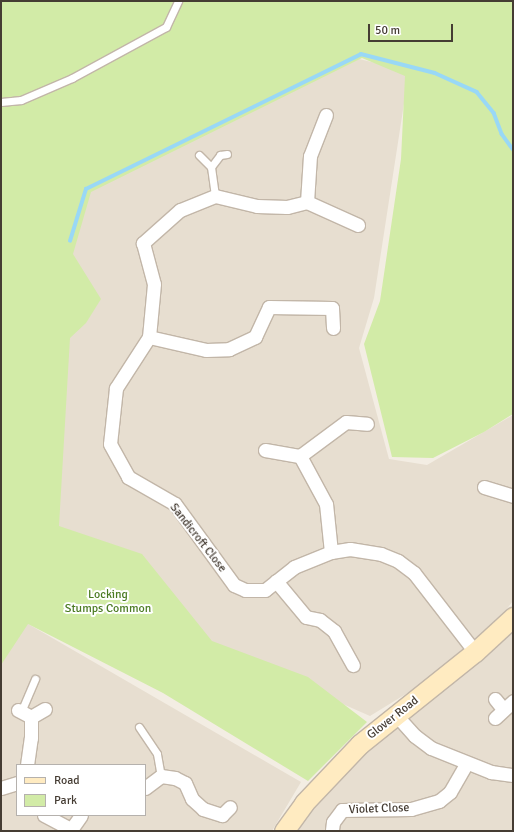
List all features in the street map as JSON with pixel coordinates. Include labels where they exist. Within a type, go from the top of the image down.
[{"type":"street","points":[[307,202],[310,156],[326,114]]},
{"type":"street","points":[[215,196],[257,206],[287,207],[307,202],[358,224]]},
{"type":"street","name":"Sandicroft Close","points":[[215,196],[180,210],[143,243],[154,284],[149,337],[116,388],[110,444],[128,477],[175,504],[234,585],[245,590],[255,592],[265,590],[294,567],[331,552],[350,549],[366,550],[398,561],[427,587],[475,652]]},
{"type":"street","points":[[149,337],[206,350],[229,349],[255,337],[269,307],[332,308],[333,328]]},
{"type":"street","points":[[265,450],[300,456],[346,422],[367,424]]},
{"type":"street","points":[[300,456],[326,504],[331,552]]},
{"type":"street","points":[[484,487],[513,496]]},
{"type":"street","points":[[276,581],[306,617],[320,620],[334,631],[353,665]]},
{"type":"street","name":"Glover Road","points":[[284,831],[331,774],[360,744],[475,652],[513,617]]},
{"type":"street","points":[[27,764],[31,738],[23,713],[46,709]]},
{"type":"street","points":[[396,715],[415,736],[431,748],[466,764],[491,772],[513,775]]},
{"type":"street","name":"Violet Close","points":[[332,830],[333,822],[341,805],[411,809],[439,801],[450,792],[466,764]]},
{"type":"street","points":[[146,787],[161,776],[175,778],[185,783],[192,799],[203,809],[222,815],[230,807]]},
{"type":"street","points":[[1,788],[16,783]]},
{"type":"street","points":[[46,816],[70,830],[80,816]]},
{"type":"lane","points":[[1,102],[21,100],[72,78],[166,27],[178,1]]},
{"type":"lane","points":[[211,167],[220,155],[227,154]]},
{"type":"lane","points":[[199,155],[211,167],[215,196]]},
{"type":"lane","points":[[23,713],[36,679]]},
{"type":"lane","points":[[139,727],[157,754],[161,776]]},
{"type":"shaded area","points":[[359,59],[409,71],[374,298],[359,348],[389,459],[427,465],[513,415],[513,601],[497,621],[414,689],[370,716],[206,644],[51,529],[65,337],[98,299],[71,252],[89,189]]},
{"type":"shaded area","points":[[23,621],[301,782],[272,831],[1,831],[1,658]]},
{"type":"shaded area","points":[[513,625],[513,831],[298,831],[328,783]]},
{"type":"green space","name":"Locking Stumps Common","points":[[1,1],[513,1],[513,414],[484,432],[433,458],[392,457],[364,344],[380,301],[401,159],[405,76],[362,58],[91,192],[73,254],[101,299],[86,323],[70,338],[59,526],[142,554],[212,641],[308,677],[367,722],[308,781],[163,693],[28,624],[1,665]]},
{"type":"waterway","points":[[70,241],[86,189],[361,54],[435,73],[477,92],[494,113],[502,134],[513,149]]}]
